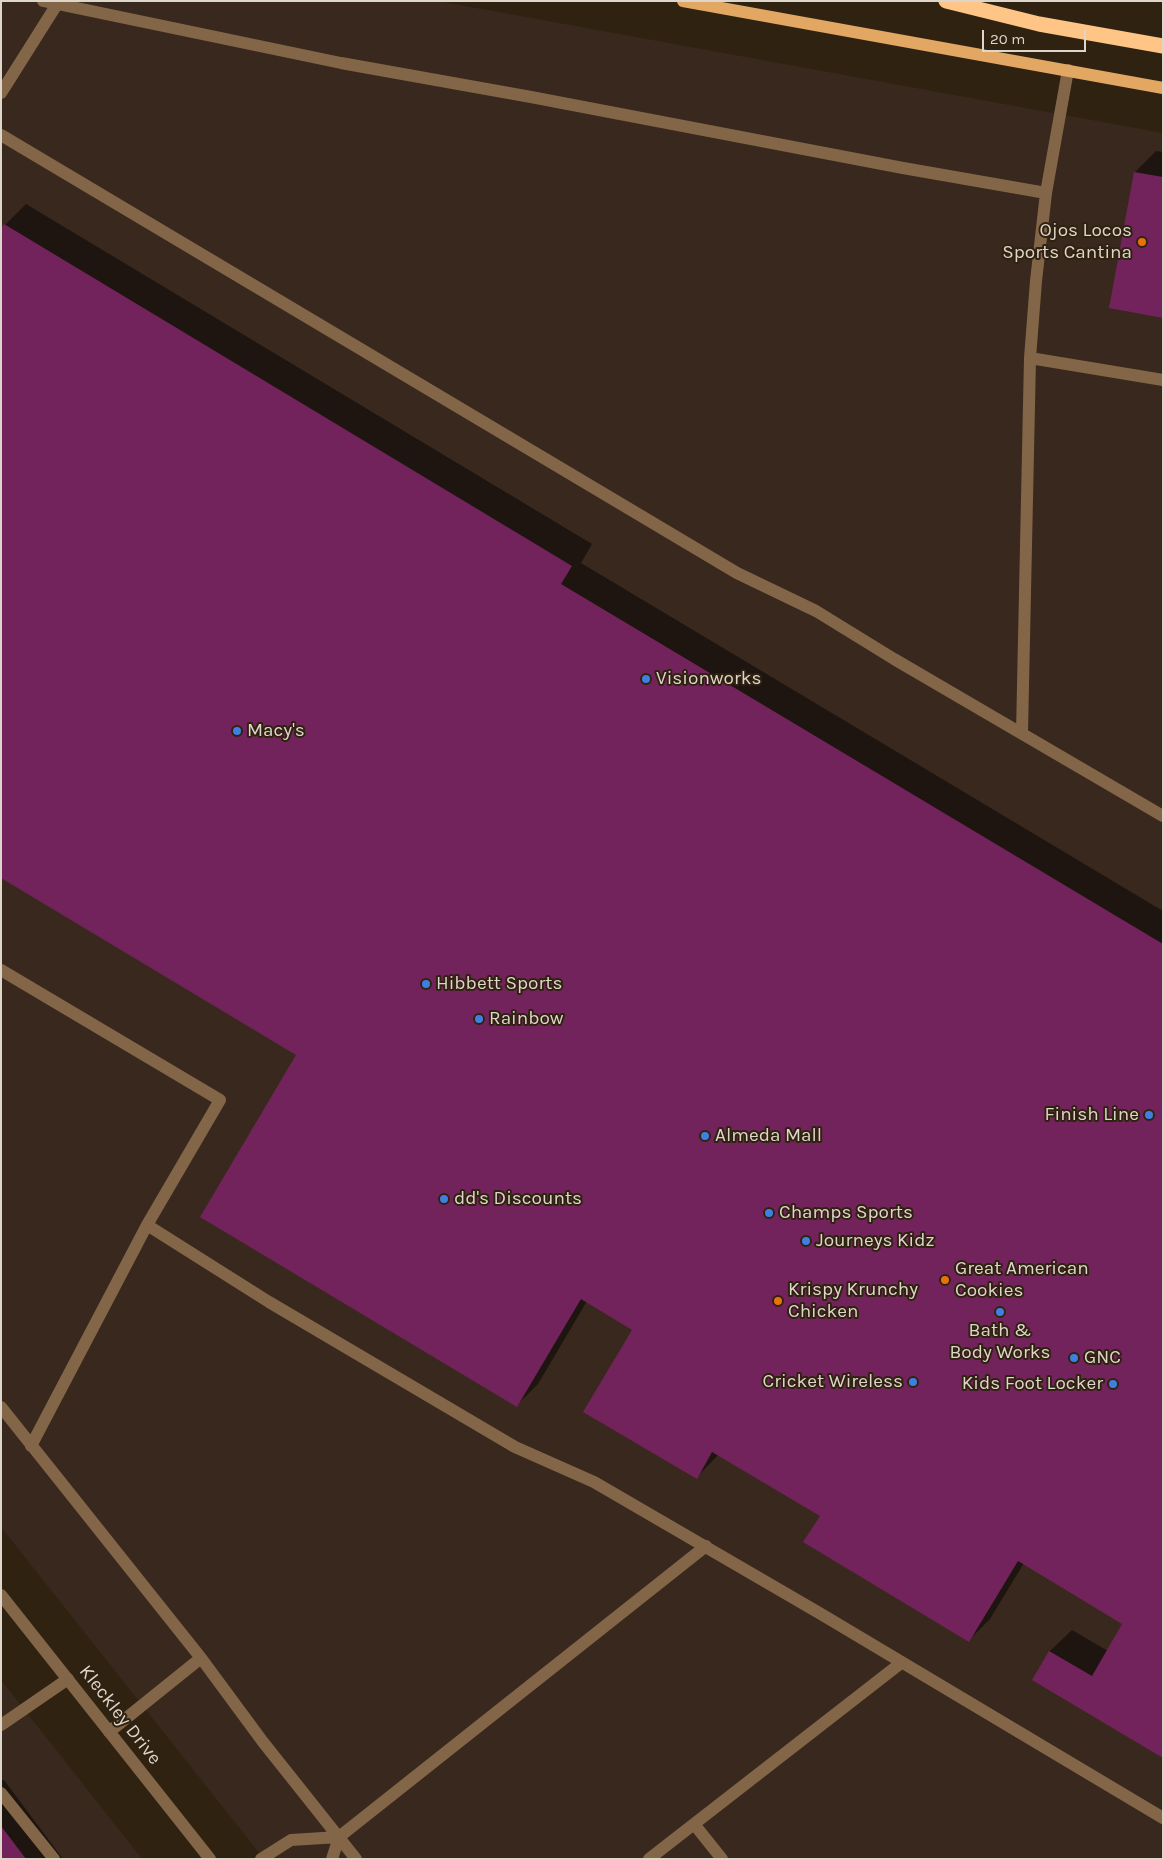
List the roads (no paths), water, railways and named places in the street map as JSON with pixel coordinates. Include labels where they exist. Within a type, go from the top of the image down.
[{"type":"highway","points":[[946,1],[1039,24],[1163,46]]},
{"type":"main road","points":[[684,1],[1163,88]]},
{"type":"street","points":[[43,1],[58,2],[340,63],[559,102],[903,168],[1046,192]]},
{"type":"street","points":[[1,93],[58,2]]},
{"type":"street","points":[[1022,733],[1030,358],[1046,192],[1068,70]]},
{"type":"street","points":[[1,135],[737,573],[816,611],[894,659],[1163,816]]},
{"type":"street","points":[[1030,358],[1163,380]]},
{"type":"street","points":[[1,970],[220,1100],[147,1225],[31,1446]]},
{"type":"street","points":[[147,1225],[269,1302],[515,1447],[594,1482],[706,1546],[1163,1818]]},
{"type":"street","points":[[1,1408],[201,1658],[263,1742],[356,1859]]},
{"type":"street","points":[[332,1859],[339,1837],[706,1546]]},
{"type":"street","name":"Kleckley Drive","points":[[4,1603],[68,1679],[210,1859]]},
{"type":"street","points":[[109,1732],[201,1658]]},
{"type":"street","points":[[649,1859],[901,1663]]},
{"type":"street","points":[[1,1725],[68,1679]]},
{"type":"street","points":[[1,1793],[54,1859]]},
{"type":"street","points":[[694,1824],[722,1859]]},
{"type":"street","points":[[261,1859],[291,1840],[339,1837]]},
{"type":"place","name":"Ojos Locos Sports Cantina","points":[[1142,242]]},
{"type":"place","name":"Visionworks","points":[[646,679]]},
{"type":"place","name":"Macy's","points":[[237,731]]},
{"type":"place","name":"Hibbett Sports","points":[[426,984]]},
{"type":"place","name":"Rainbow","points":[[479,1019]]},
{"type":"place","name":"Finish Line","points":[[1149,1115]]},
{"type":"place","name":"Almeda Mall","points":[[705,1136]]},
{"type":"place","name":"dd's Discounts","points":[[444,1199]]},
{"type":"place","name":"Champs Sports","points":[[769,1213]]},
{"type":"place","name":"Journeys Kidz","points":[[806,1241]]},
{"type":"place","name":"Great American Cookies","points":[[945,1280]]},
{"type":"place","name":"Krispy Krunchy Chicken","points":[[778,1301]]},
{"type":"place","name":"Bath & Body Works","points":[[1000,1312]]},
{"type":"place","name":"GNC","points":[[1074,1358]]},
{"type":"place","name":"Cricket Wireless","points":[[913,1382]]},
{"type":"place","name":"Kids Foot Locker","points":[[1113,1384]]}]
